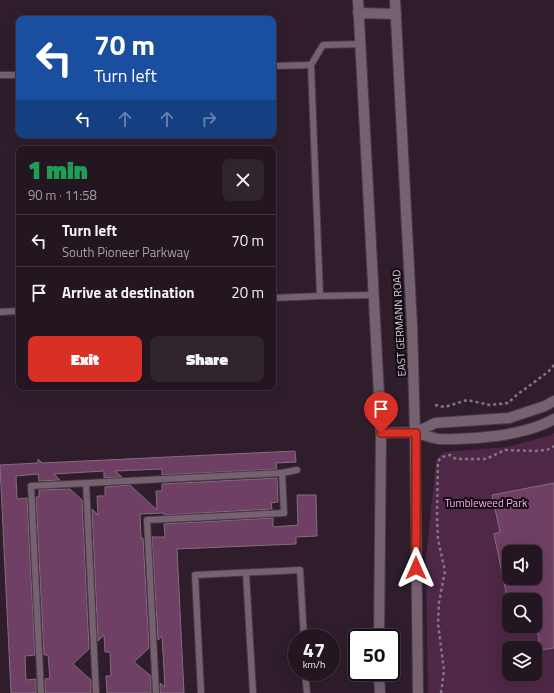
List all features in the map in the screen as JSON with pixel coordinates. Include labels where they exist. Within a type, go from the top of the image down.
[{"type":"main road","points":[[358,0],[381,433],[379,629]]},
{"type":"main road","name":"EAST GERMANN ROAD","points":[[395,0],[412,325],[416,433],[418,693]]},
{"type":"main road","points":[[358,13],[396,14]]},
{"type":"main road","points":[[416,433],[435,424],[510,418],[545,406],[554,401]]},
{"type":"main road","points":[[381,433],[416,433],[437,439],[500,435],[532,428],[554,419]]},
{"type":"main road","points":[[379,681],[380,693]]},
{"type":"lane","points":[[320,296],[311,65],[323,45],[360,44]]},
{"type":"lane","points":[[276,66],[311,65]]},
{"type":"lane","points":[[0,75],[16,75]]},
{"type":"lane","points":[[276,298],[374,295]]},
{"type":"lane","points":[[0,312],[16,311]]},
{"type":"lane","points":[[41,693],[31,486],[282,473],[297,470]]},
{"type":"lane","points":[[156,693],[147,520],[284,513],[282,473]]},
{"type":"lane","points":[[86,483],[96,693]]},
{"type":"lane","points":[[202,693],[195,575],[300,570],[303,629]]},
{"type":"lane","points":[[246,573],[253,693]]},
{"type":"lane","points":[[305,681],[306,693]]},
{"type":"path","points":[[435,405],[445,406],[467,400],[490,405],[508,403],[548,372],[554,365]]},
{"type":"path","points":[[441,693],[444,671],[438,623],[439,602],[445,571],[438,539],[438,462],[442,457],[450,455],[456,459],[486,459],[505,450],[548,450],[554,446]]},
{"type":"green space","name":"Tumbleweed Park","points":[[554,433],[554,693],[428,693],[426,558],[436,462],[441,454],[445,452],[507,447]]},
{"type":"building","points":[[295,451],[296,462],[276,463],[277,469],[162,475],[162,469],[115,471],[122,477],[104,478],[104,471],[54,474],[60,480],[39,481],[38,474],[16,476],[17,499],[27,498],[35,655],[25,656],[26,680],[36,679],[36,693],[11,693],[0,465],[38,463],[38,459],[42,463]]},
{"type":"building","points":[[277,478],[278,502],[271,503],[272,509],[164,515],[164,513],[140,514],[141,538],[143,538],[149,648],[134,662],[151,676],[151,693],[107,693],[106,676],[111,676],[110,652],[105,652],[104,635],[98,641],[92,509],[98,515],[97,496],[105,496],[105,487],[130,485],[157,510],[156,491],[162,491],[162,484]]},
{"type":"building","points":[[554,483],[554,648],[542,650],[542,641],[539,641],[538,633],[542,633],[542,593],[506,593],[504,585],[542,585],[542,545],[502,545],[502,573],[494,534],[500,532],[492,495]]},
{"type":"building","points":[[70,489],[82,500],[89,649],[73,664],[91,680],[91,693],[45,693],[45,679],[50,678],[48,655],[44,655],[36,497],[39,497],[39,490]]},
{"type":"building","points":[[297,495],[316,495],[317,536],[296,537],[296,544],[177,549],[184,693],[160,693],[160,683],[165,687],[162,636],[158,640],[152,537],[165,537],[164,524],[273,518],[273,527],[298,525]]},
{"type":"route","points":[[381,433],[416,433],[416,568]]}]
